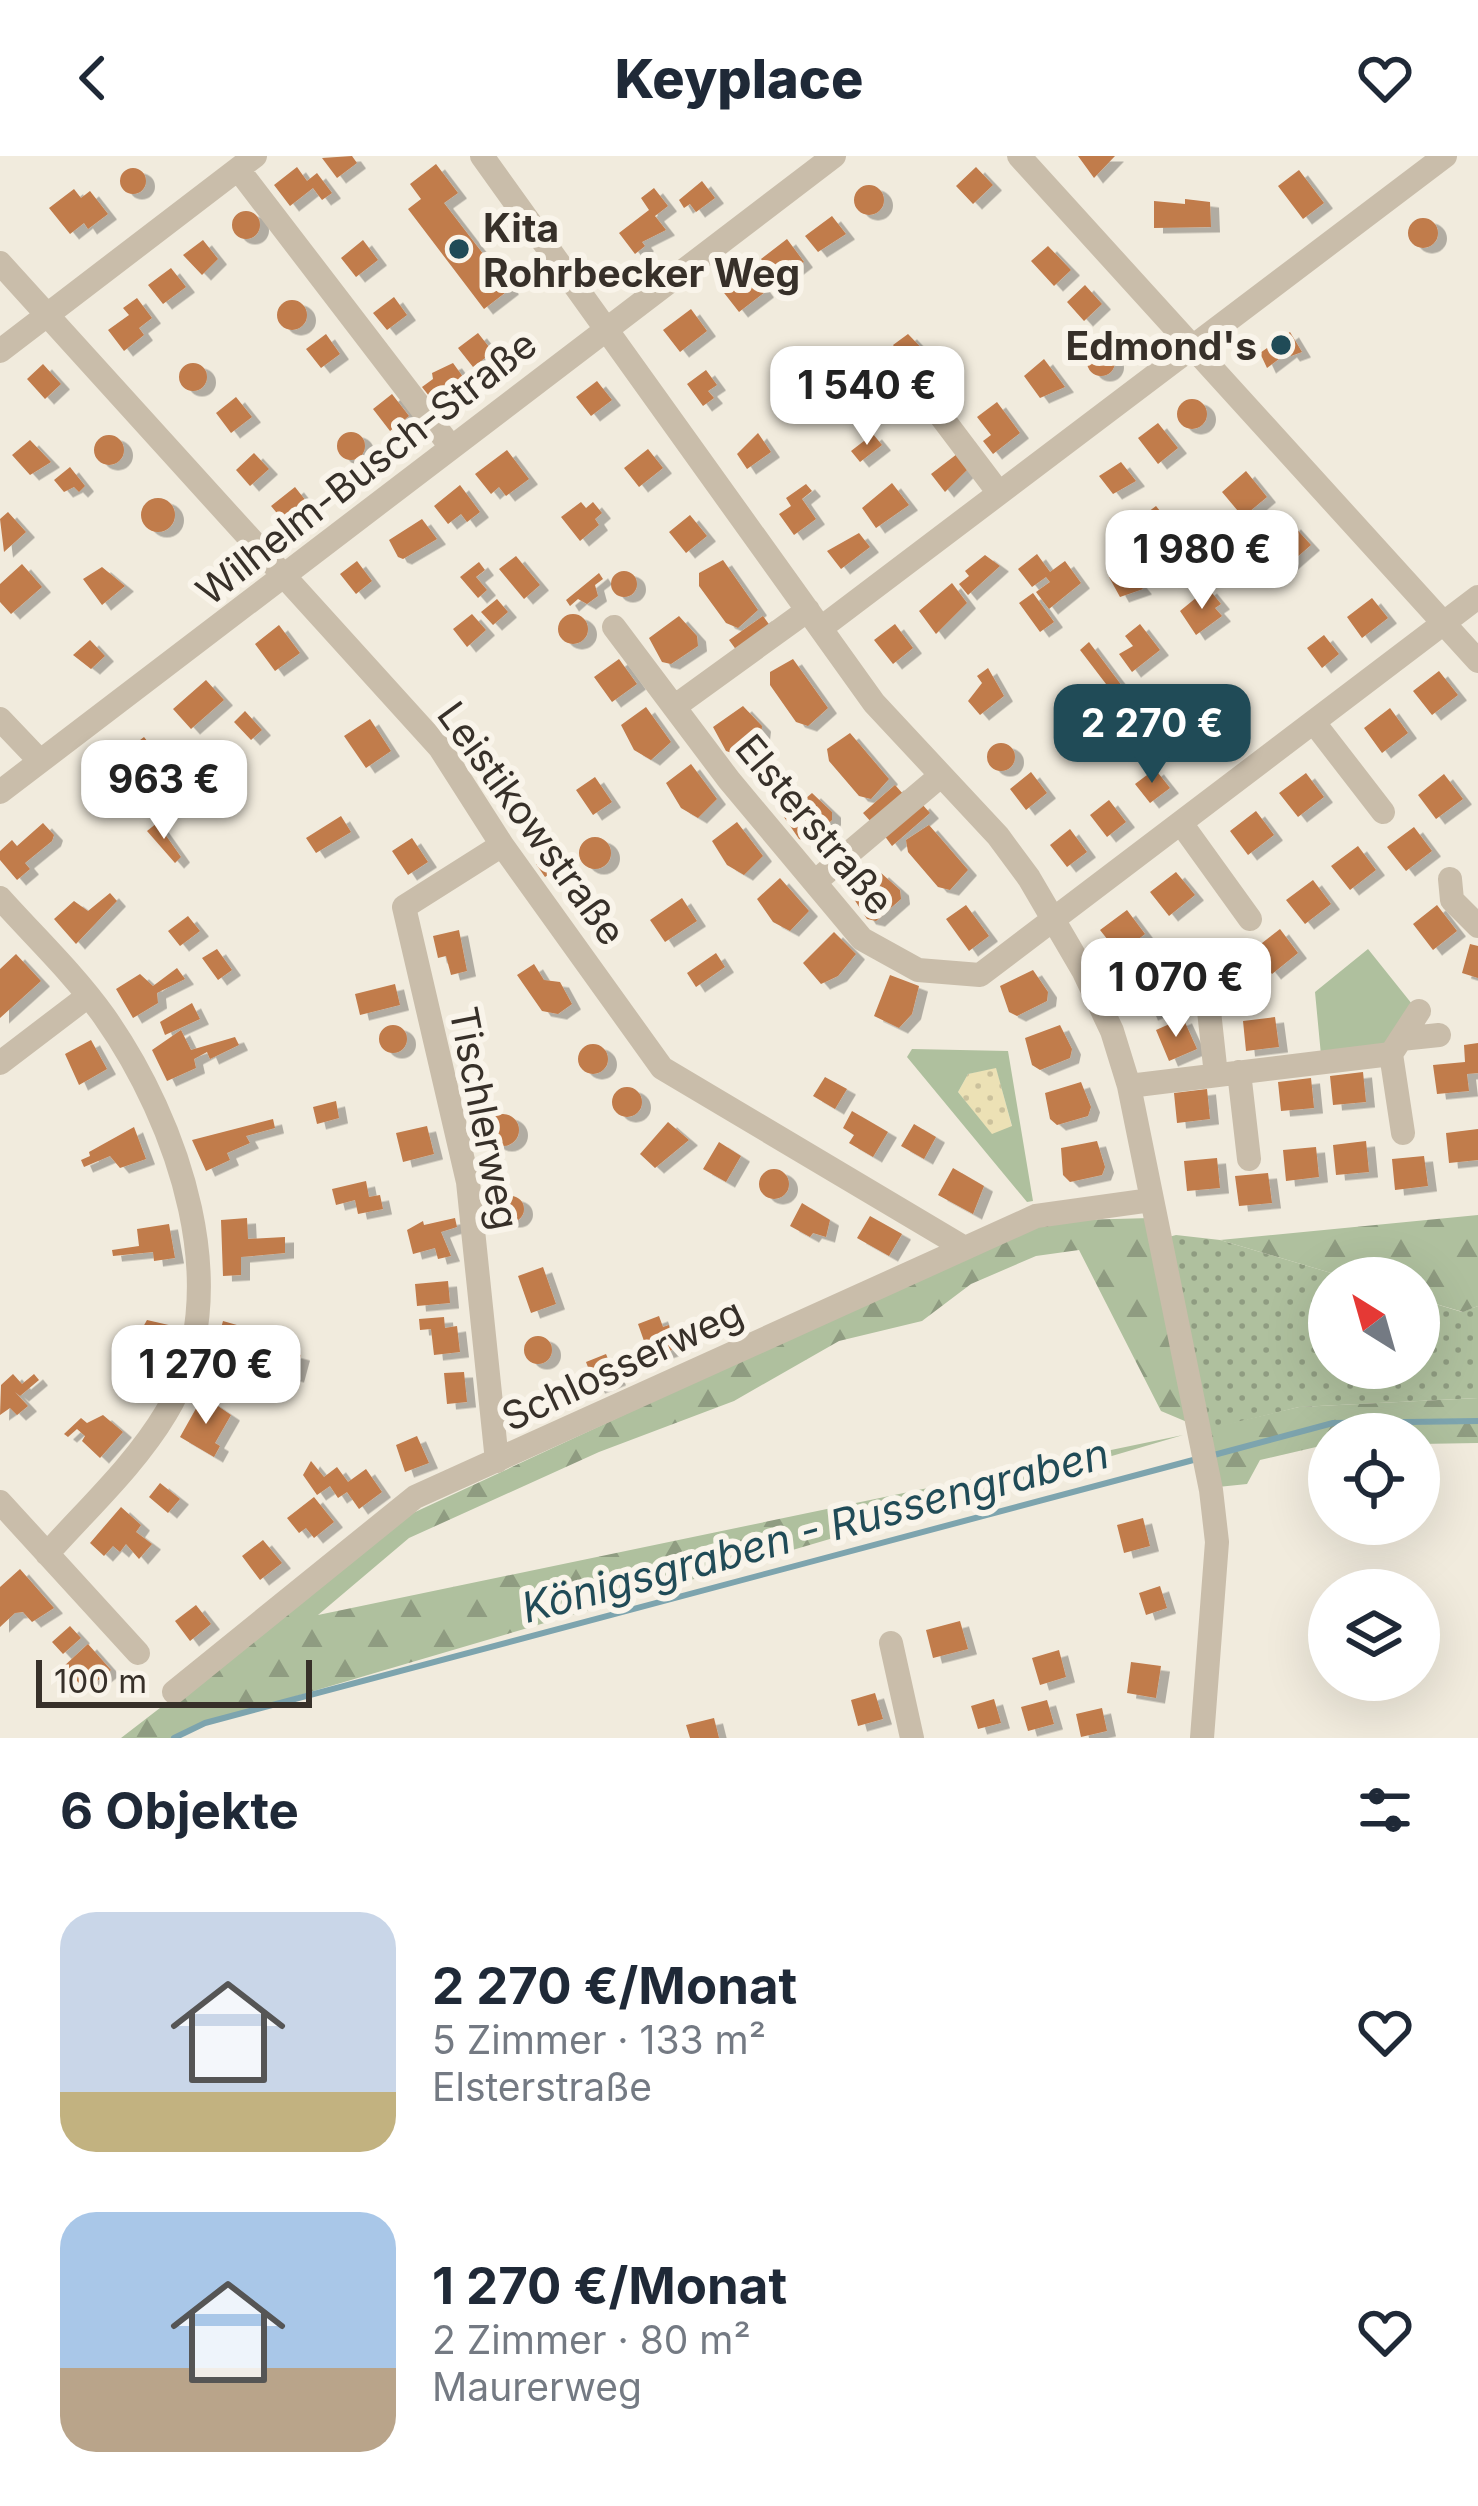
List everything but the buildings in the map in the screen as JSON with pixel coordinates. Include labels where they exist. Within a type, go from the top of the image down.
[{"type":"street","points":[[482,156],[874,704],[938,778],[998,836],[1057,922],[1112,1030],[1130,1086],[1208,1471],[1217,1542],[1202,1738]]},
{"type":"street","name":"Wilhelm-Busch-Straße","points":[[0,792],[834,156]]},
{"type":"street","points":[[1019,156],[1478,661]]},
{"type":"street","points":[[674,707],[999,494],[1445,156]]},
{"type":"street","points":[[0,351],[246,162],[451,447]]},
{"type":"street","name":"Leistikowstraße","points":[[0,263],[440,748],[502,845],[662,1068],[963,1247]]},
{"type":"street","points":[[934,407],[999,494]]},
{"type":"street","name":"Elsterstraße","points":[[614,627],[862,939],[888,958],[935,973],[980,975],[1057,922],[1478,597]]},
{"type":"street","points":[[0,719],[40,761]]},
{"type":"street","points":[[1315,724],[1383,812]]},
{"type":"street","points":[[816,881],[938,778]]},
{"type":"street","points":[[1183,826],[1250,919]]},
{"type":"street","name":"Tischlerweg","points":[[497,1461],[468,1182],[404,907],[502,845]]},
{"type":"street","points":[[1450,879],[1451,900],[1478,926]]},
{"type":"street","points":[[0,898],[88,996],[116,1036],[187,1190],[199,1253],[199,1304],[192,1346],[168,1411],[46,1553]]},
{"type":"street","points":[[1188,983],[1210,1012],[1249,1159]]},
{"type":"street","points":[[0,1063],[88,996]]},
{"type":"street","points":[[1403,1133],[1396,1047],[1419,1011]]},
{"type":"street","points":[[1130,1086],[1396,1047],[1439,1035]]},
{"type":"street","name":"Schlosserweg","points":[[174,1692],[415,1497],[1036,1216],[1152,1206]]},
{"type":"street","points":[[0,1502],[138,1653]]},
{"type":"street","points":[[891,1643],[913,1738]]},
{"type":"green space","points":[[1368,949],[1416,1009],[1388,1045],[1321,1055],[1315,992]]},
{"type":"green space","points":[[912,1049],[1008,1051],[1033,1201],[1027,1202],[907,1057]],"holes":[[[996,1068],[1012,1126],[992,1134],[958,1092],[968,1074]]]},
{"type":"green space","points":[[1478,1215],[1478,1306],[1463,1312],[1440,1305],[1440,1257],[1308,1257],[1308,1266],[1220,1240]]},
{"type":"green space","points":[[1151,1218],[1206,1429],[1299,1407],[1478,1398],[1478,1443],[1440,1444],[1440,1413],[1308,1413],[1308,1449],[1260,1460],[1247,1484],[1218,1487],[1206,1430],[1161,1411],[1079,1250],[1036,1256],[971,1284],[922,1321],[839,1341],[734,1401],[599,1452],[409,1538],[318,1615],[1183,1435],[205,1723],[174,1738],[121,1738],[413,1513],[1041,1221]]},
{"type":"green space","points":[[1165,1238],[1220,1240],[1308,1266],[1308,1389],[1440,1389],[1440,1305],[1462,1312],[1478,1306],[1478,1398],[1299,1407],[1206,1430]]},
{"type":"sand","points":[[996,1067],[1012,1127],[992,1135],[958,1092],[968,1074]]},
{"type":"waterway","name":"Königsgraben - Russengraben","points":[[1210,1456],[1333,1423],[1478,1421]]},
{"type":"waterway","name":"Königsgraben - Russengraben","points":[[174,1738],[205,1723],[1197,1459]]},
{"type":"place","name":"Kita Rohrbecker Weg","points":[[459,249]]},
{"type":"place","name":"Edmond's","points":[[1281,345]]}]
